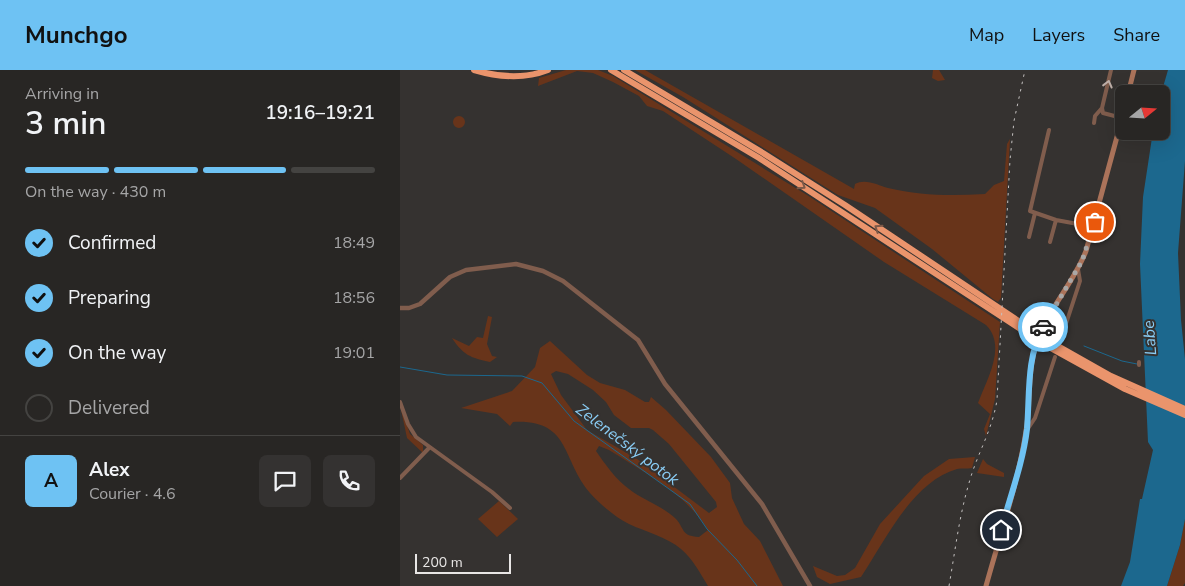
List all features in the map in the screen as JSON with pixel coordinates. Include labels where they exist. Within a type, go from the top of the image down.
[{"type":"highway","points":[[474,70],[512,76],[528,75],[548,70]]},
{"type":"highway","points":[[512,76],[528,70]]},
{"type":"highway","points":[[611,70],[759,158],[1034,335]]},
{"type":"highway","points":[[624,70],[796,174],[1041,340],[1126,386],[1185,415]]},
{"type":"highway","points":[[1126,386],[1185,409]]},
{"type":"main road","points":[[1130,85],[1134,70]]},
{"type":"main road","points":[[986,586],[1027,430],[1030,375],[1035,348],[1048,318],[1078,269],[1094,227],[1116,140]]},
{"type":"street","points":[[1094,123],[1102,108],[1112,70]]},
{"type":"street","points":[[1102,108],[1103,113],[1115,116]]},
{"type":"street","points":[[1049,130],[1030,211],[1056,220],[1094,227]]},
{"type":"street","points":[[1029,237],[1035,213]]},
{"type":"street","points":[[1050,242],[1056,220]]},
{"type":"street","points":[[400,308],[411,308],[420,304],[450,277],[466,270],[516,264],[543,271],[563,280],[638,340],[665,384],[762,504],[810,586]]},
{"type":"street","points":[[1061,339],[1080,281],[1078,269]]},
{"type":"street","points":[[1027,430],[1035,418],[1055,357]]},
{"type":"street","points":[[400,402],[408,424],[416,438],[492,492],[510,508]]},
{"type":"street","points":[[400,478],[429,448]]},
{"type":"shaded area","points":[[566,70],[598,70],[613,76],[807,195],[1000,322],[995,399],[986,436],[984,429],[990,414],[978,403],[993,363],[995,343],[992,333],[986,325],[884,262],[736,159],[663,111],[647,106],[639,96],[613,82],[593,73],[577,71],[538,86],[539,78]]},
{"type":"shaded area","points":[[635,70],[645,70],[854,189],[855,184],[863,182],[900,191],[924,194],[985,194],[994,185],[1004,181],[1007,144],[1010,139],[1001,298],[998,302],[993,299],[932,249],[875,208],[838,195],[683,97]]},
{"type":"shaded area","points":[[933,70],[939,70],[945,80],[938,81],[932,78]]},
{"type":"shaded area","points":[[457,116],[461,116],[465,122],[461,128],[457,128],[453,124],[453,120]]},
{"type":"shaded area","points":[[488,316],[492,317],[487,344],[492,356],[497,357],[490,362],[468,355],[452,338],[469,346],[477,337],[483,338]]},
{"type":"shaded area","points":[[550,341],[587,375],[600,383],[625,390],[645,402],[649,402],[651,397],[666,410],[711,457],[730,483],[732,498],[744,524],[760,541],[783,586],[708,586],[693,562],[681,549],[663,538],[624,521],[599,502],[581,480],[555,434],[545,427],[532,423],[513,422],[510,426],[497,414],[461,408],[512,391],[535,367],[540,348]],"holes":[[[556,371],[568,374],[593,390],[606,402],[614,415],[631,428],[649,428],[653,430],[669,444],[716,502],[717,507],[709,513],[637,459],[587,430],[561,395],[551,374]],[[599,446],[609,450],[676,494],[708,530],[699,537],[686,534],[676,519],[660,507],[635,493],[611,472],[596,451]]]},
{"type":"shaded area","points":[[400,405],[410,434],[423,445],[423,453],[407,438]]},
{"type":"shaded area","points":[[975,457],[972,468],[957,469],[941,476],[926,486],[913,499],[890,530],[861,577],[830,584],[817,577],[813,566],[837,576],[845,575],[855,568],[880,524],[924,476],[949,459]]},
{"type":"shaded area","points":[[983,459],[987,464],[1004,473],[1004,477],[977,473]]},
{"type":"shaded area","points":[[499,501],[518,519],[497,537],[478,519]]},
{"type":"shaded area","points":[[1185,519],[1185,583],[1183,586],[1167,586],[1180,545]]},
{"type":"water","name":"Labe","points":[[1168,70],[1185,70],[1185,161],[1178,253],[1185,359],[1185,519],[1180,545],[1167,586],[1121,586],[1130,562],[1140,499],[1142,499],[1153,450],[1148,442],[1140,264],[1143,197],[1152,140],[1170,140],[1170,85],[1164,85]]},
{"type":"waterway","points":[[1084,346],[1122,361],[1137,364]]},
{"type":"waterway","name":"Zelenečský potok","points":[[400,367],[447,375],[522,376],[542,383],[574,421],[690,504],[707,529],[737,560],[757,586]]},
{"type":"railway","points":[[949,586],[960,522],[972,472],[992,422],[997,400],[1010,160],[1014,121],[1025,70]]},
{"type":"way so far","points":[[1043,327],[1082,261],[1095,222]]},
{"type":"route","points":[[1001,530],[1027,430],[1031,362],[1043,327]]}]
